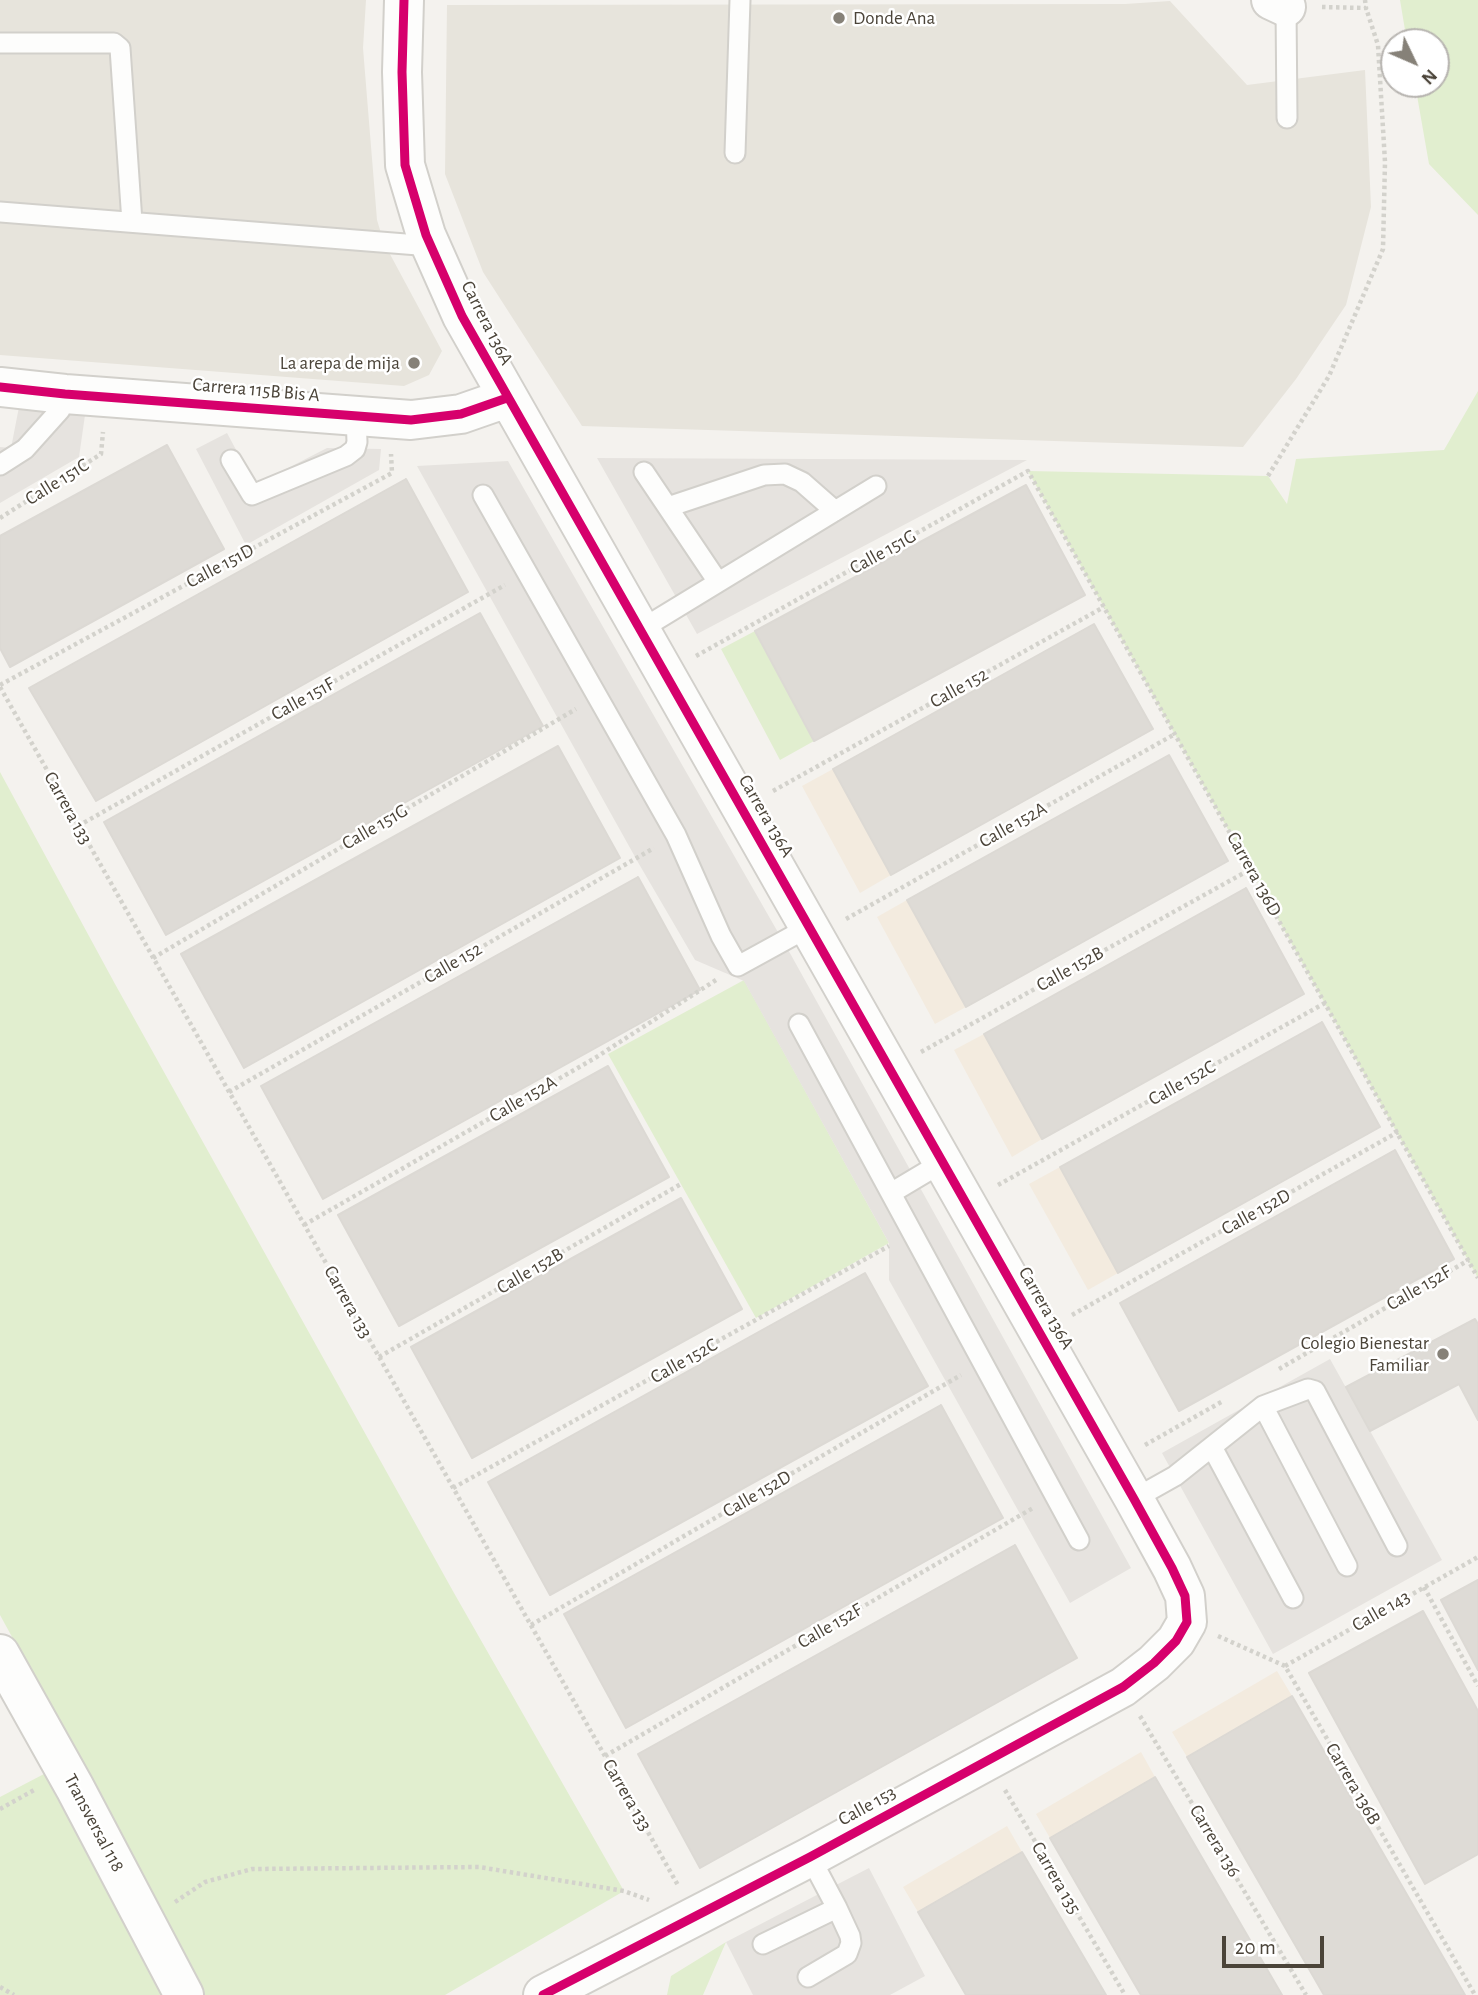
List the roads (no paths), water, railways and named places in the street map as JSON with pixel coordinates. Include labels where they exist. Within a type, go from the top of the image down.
[{"type":"street","name":"Carrera 136A","points":[[404,0],[401,72],[405,165],[430,246],[462,317],[1114,1463],[1181,1587],[1185,1596],[1187,1622]]},
{"type":"street","name":"Carrera 115B Bis A","points":[[0,387],[411,420],[461,414],[507,398]]},
{"type":"street","name":"Calle 153","points":[[543,1995],[810,1857],[1124,1687],[1176,1641],[1187,1622]]},
{"type":"street","name":"Transversal 118","points":[[0,1654],[75,1788],[184,1995]]},
{"type":"lane","points":[[735,153],[740,0]]},
{"type":"lane","points":[[1279,3],[1287,118]]},
{"type":"lane","points":[[0,43],[114,43],[120,48],[132,222]]},
{"type":"lane","points":[[0,212],[430,246]]},
{"type":"lane","points":[[0,465],[25,449],[60,410],[65,394]]},
{"type":"lane","points":[[231,460],[252,495],[346,456],[355,449],[374,417]]},
{"type":"lane","points":[[643,472],[718,582]]},
{"type":"lane","points":[[668,507],[764,475],[785,474],[802,482],[835,511]]},
{"type":"lane","points":[[640,630],[876,486]]},
{"type":"lane","points":[[482,495],[676,835],[721,936],[738,966],[812,932]]},
{"type":"lane","points":[[799,1024],[1079,1540]]},
{"type":"lane","points":[[891,1193],[943,1162]]},
{"type":"lane","points":[[1134,1499],[1175,1476],[1263,1406],[1308,1389],[1315,1391],[1397,1546]]},
{"type":"lane","points":[[1263,1406],[1347,1566]]},
{"type":"lane","points":[[1212,1447],[1293,1598]]},
{"type":"lane","points":[[808,1977],[847,1954],[851,1943],[837,1908],[810,1857]]},
{"type":"lane","points":[[763,1944],[837,1908]]},
{"type":"place","name":"Donde Ana","points":[[839,18]]},
{"type":"place","name":"La arepa de mija","points":[[414,363]]},
{"type":"place","name":"Colegio Bienestar Familiar","points":[[1443,1354]]}]
